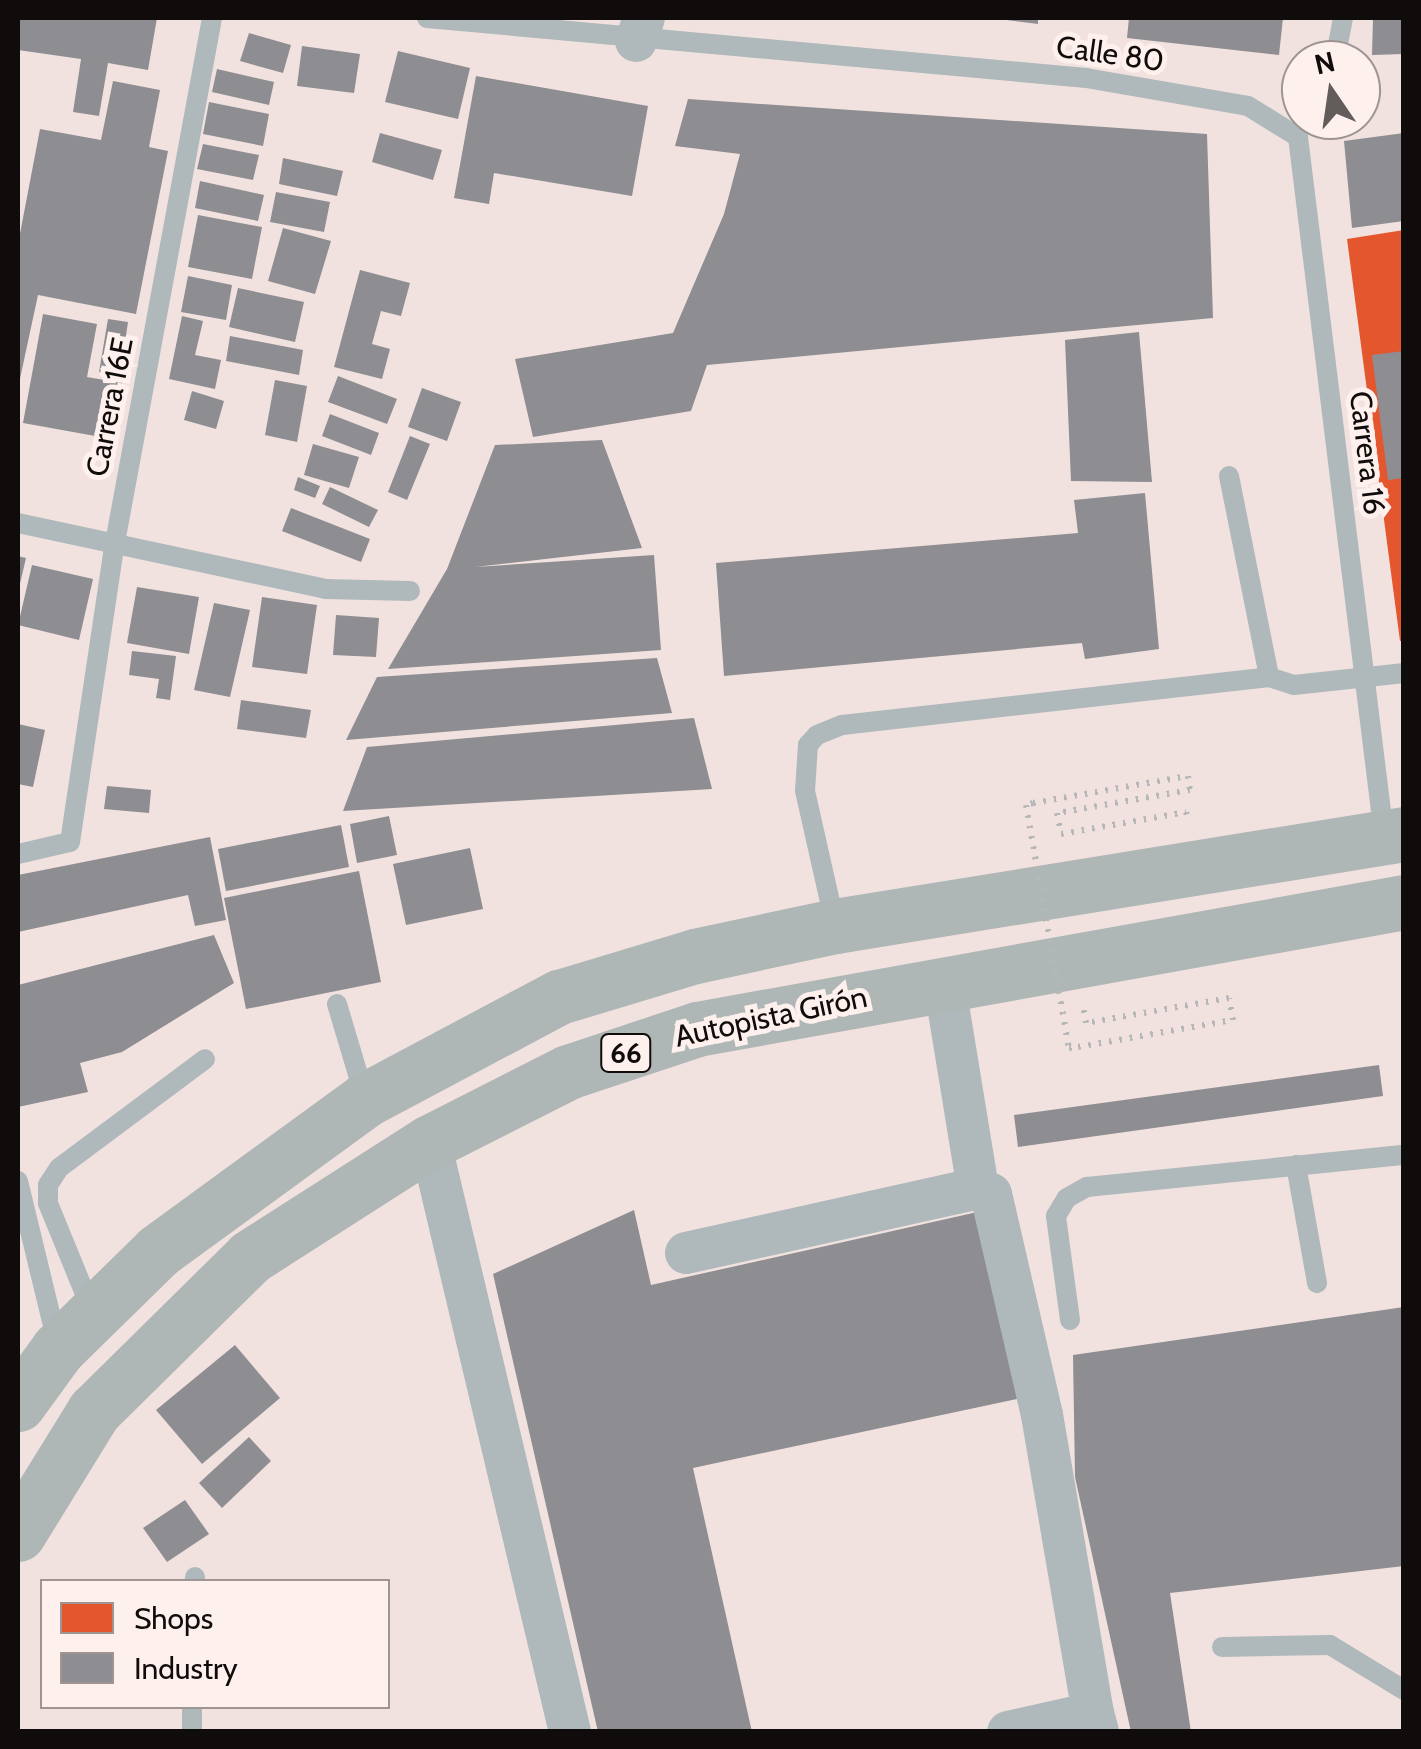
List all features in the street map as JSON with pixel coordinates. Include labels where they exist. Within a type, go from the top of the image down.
[{"type":"highway","name":"66","points":[[18,1404],[76,1331],[158,1250],[366,1100],[558,997],[694,956],[836,926],[1394,835]]},
{"type":"highway","name":"Autopista Girón","points":[[18,1534],[94,1411],[179,1323],[250,1258],[430,1142],[568,1072],[697,1029],[944,981],[1404,902]]},
{"type":"street","points":[[944,981],[978,1188],[998,1204],[1096,1722],[1008,1732]]},
{"type":"street","points":[[430,1142],[570,1732]]},
{"type":"street","points":[[686,1253],[978,1188]]},
{"type":"lane","name":"Carrera 16E","points":[[18,854],[70,842],[114,548],[212,18]]},
{"type":"lane","name":"Calle 80","points":[[427,18],[640,29],[1086,78],[1248,106],[1281,119]]},
{"type":"lane","name":"Carrera 16","points":[[1303,140],[1366,679],[1394,835]]},
{"type":"lane","points":[[1230,476],[1269,678]]},
{"type":"lane","points":[[18,522],[114,548],[324,589],[410,591]]},
{"type":"lane","points":[[836,926],[805,791],[808,746],[817,735],[842,725],[1269,678],[1294,685],[1404,673]]},
{"type":"lane","points":[[338,1004],[366,1100]]},
{"type":"lane","points":[[76,1331],[48,1203],[48,1185],[59,1168],[205,1060]]},
{"type":"lane","points":[[1070,1320],[1056,1216],[1067,1198],[1087,1187],[1404,1154]]},
{"type":"lane","points":[[1296,1165],[1317,1283]]},
{"type":"lane","points":[[18,1181],[76,1331]]},
{"type":"lane","points":[[1222,1647],[1330,1645],[1404,1690]]},
{"type":"path","points":[[1100,1002],[1083,1004],[1086,1023],[1229,998],[1232,1020],[1069,1048],[1026,805],[1188,776],[1190,790],[1058,814],[1062,834],[1186,812],[1195,868]]},
{"type":"shaded area","points":[[18,18],[1403,18],[1403,1731],[18,1731]]},
{"type":"building: Shops","points":[[1404,230],[1404,641],[1400,641],[1347,239]]},
{"type":"building: Industry","points":[[18,18],[157,18],[148,70],[108,63],[99,116],[73,112],[81,59],[18,50]]},
{"type":"building: Industry","points":[[992,18],[1038,18],[1038,24]]},
{"type":"building: Industry","points":[[1129,18],[1283,18],[1279,55],[1127,38]]},
{"type":"building: Industry","points":[[1373,18],[1404,18],[1404,54],[1381,55],[1381,40],[1372,40]]},
{"type":"building: Industry","points":[[249,33],[291,45],[283,73],[240,61]]},
{"type":"building: Industry","points":[[302,46],[360,54],[354,93],[297,86]]},
{"type":"building: Industry","points":[[398,51],[470,68],[458,119],[385,102]]},
{"type":"building: Industry","points":[[217,69],[274,82],[269,105],[212,92]]},
{"type":"building: Industry","points":[[476,76],[648,106],[632,196],[494,173],[489,204],[454,198]]},
{"type":"building: Industry","points":[[113,81],[160,90],[149,147],[168,151],[136,314],[38,295],[18,388],[18,244],[40,129],[101,140]]},
{"type":"building: Industry","points":[[688,99],[1207,134],[1213,318],[707,365],[691,411],[533,437],[515,359],[673,333],[724,214],[740,154],[675,146]]},
{"type":"building: Industry","points":[[209,102],[269,114],[263,146],[203,134]]},
{"type":"building: Industry","points":[[380,133],[442,150],[433,180],[372,162]]},
{"type":"building: Industry","points":[[1404,133],[1404,221],[1352,228],[1344,141],[1381,140],[1381,136]]},
{"type":"building: Industry","points":[[203,144],[259,155],[253,180],[197,169]]},
{"type":"building: Industry","points":[[283,158],[343,171],[337,196],[279,184]]},
{"type":"building: Industry","points":[[200,181],[264,195],[258,221],[195,208]]},
{"type":"building: Industry","points":[[276,192],[330,202],[324,232],[270,222]]},
{"type":"building: Industry","points":[[198,215],[262,227],[252,279],[188,267]]},
{"type":"building: Industry","points":[[283,228],[331,241],[315,294],[268,281]]},
{"type":"building: Industry","points":[[360,270],[410,283],[401,316],[381,311],[372,344],[390,349],[382,379],[334,367]]},
{"type":"building: Industry","points":[[188,276],[232,285],[226,320],[181,312]]},
{"type":"building: Industry","points":[[238,288],[304,302],[295,342],[229,327]]},
{"type":"building: Industry","points":[[43,314],[97,324],[87,377],[122,383],[112,439],[23,423]]},
{"type":"building: Industry","points":[[182,316],[203,321],[195,355],[221,360],[215,389],[169,379]]},
{"type":"building: Industry","points":[[108,319],[128,322],[120,376],[99,372]]},
{"type":"building: Industry","points":[[1139,332],[1152,482],[1071,481],[1065,340]]},
{"type":"building: Industry","points":[[230,336],[303,350],[299,375],[226,361]]},
{"type":"building: Industry","points":[[1404,351],[1404,478],[1388,480],[1372,355]]},
{"type":"building: Industry","points":[[338,376],[397,399],[387,424],[328,402]]},
{"type":"building: Industry","points":[[275,380],[307,386],[297,442],[265,435]]},
{"type":"building: Industry","points":[[422,388],[461,402],[447,441],[408,427]]},
{"type":"building: Industry","points":[[192,391],[224,401],[216,429],[184,420]]},
{"type":"building: Industry","points":[[330,414],[379,433],[371,455],[322,436]]},
{"type":"building: Industry","points":[[410,436],[430,444],[407,500],[388,492]]},
{"type":"building: Industry","points":[[602,440],[642,548],[475,567],[654,555],[661,650],[388,669],[447,569],[495,445]]},
{"type":"building: Industry","points":[[313,444],[359,457],[349,488],[304,475]]},
{"type":"building: Industry","points":[[298,477],[320,486],[315,498],[294,490]]},
{"type":"building: Industry","points":[[330,487],[378,510],[369,527],[322,504]]},
{"type":"building: Industry","points":[[1145,493],[1159,649],[1085,659],[1082,643],[724,676],[716,563],[1078,533],[1074,500]]},
{"type":"building: Industry","points":[[291,508],[370,539],[361,562],[282,531]]},
{"type":"building: Industry","points":[[18,556],[26,558],[19,588],[18,588]]},
{"type":"building: Industry","points":[[32,565],[93,579],[79,640],[18,625]]},
{"type":"building: Industry","points":[[137,587],[199,597],[189,654],[127,643]]},
{"type":"building: Industry","points":[[262,597],[317,605],[307,674],[252,667]]},
{"type":"building: Industry","points":[[214,603],[250,610],[230,697],[194,690]]},
{"type":"building: Industry","points":[[336,615],[379,618],[376,657],[333,655]]},
{"type":"building: Industry","points":[[132,651],[176,656],[170,700],[156,698],[159,679],[129,675]]},
{"type":"building: Industry","points":[[657,658],[672,713],[346,740],[377,677]]},
{"type":"building: Industry","points":[[241,700],[311,710],[306,738],[237,729]]},
{"type":"building: Industry","points":[[694,718],[712,789],[343,811],[367,747]]},
{"type":"building: Industry","points":[[18,724],[45,730],[33,787],[18,784]]},
{"type":"building: Industry","points":[[107,786],[151,790],[149,813],[104,809]]},
{"type":"building: Industry","points":[[389,816],[397,855],[357,863],[350,824]]},
{"type":"building: Industry","points":[[341,825],[349,867],[226,891],[218,849]]},
{"type":"building: Industry","points":[[210,837],[226,920],[195,926],[188,895],[18,932],[18,875]]},
{"type":"building: Industry","points":[[470,848],[483,909],[406,925],[393,864]]},
{"type":"building: Industry","points":[[359,871],[381,982],[246,1009],[224,898]]},
{"type":"building: Industry","points":[[214,935],[234,983],[122,1052],[80,1063],[88,1092],[18,1107],[18,985]]},
{"type":"building: Industry","points":[[1379,1065],[1383,1096],[1018,1147],[1014,1115]]},
{"type":"building: Industry","points":[[634,1210],[651,1285],[982,1211],[1026,1397],[693,1468],[752,1732],[598,1732],[493,1274]]},
{"type":"building: Industry","points":[[1404,1307],[1404,1566],[1170,1593],[1191,1732],[1131,1732],[1075,1477],[1073,1355]]},
{"type":"building: Industry","points":[[235,1345],[280,1398],[202,1464],[156,1410]]},
{"type":"building: Industry","points":[[249,1437],[271,1461],[222,1508],[199,1483]]},
{"type":"building: Industry","points":[[185,1500],[209,1534],[167,1562],[143,1528]]}]
